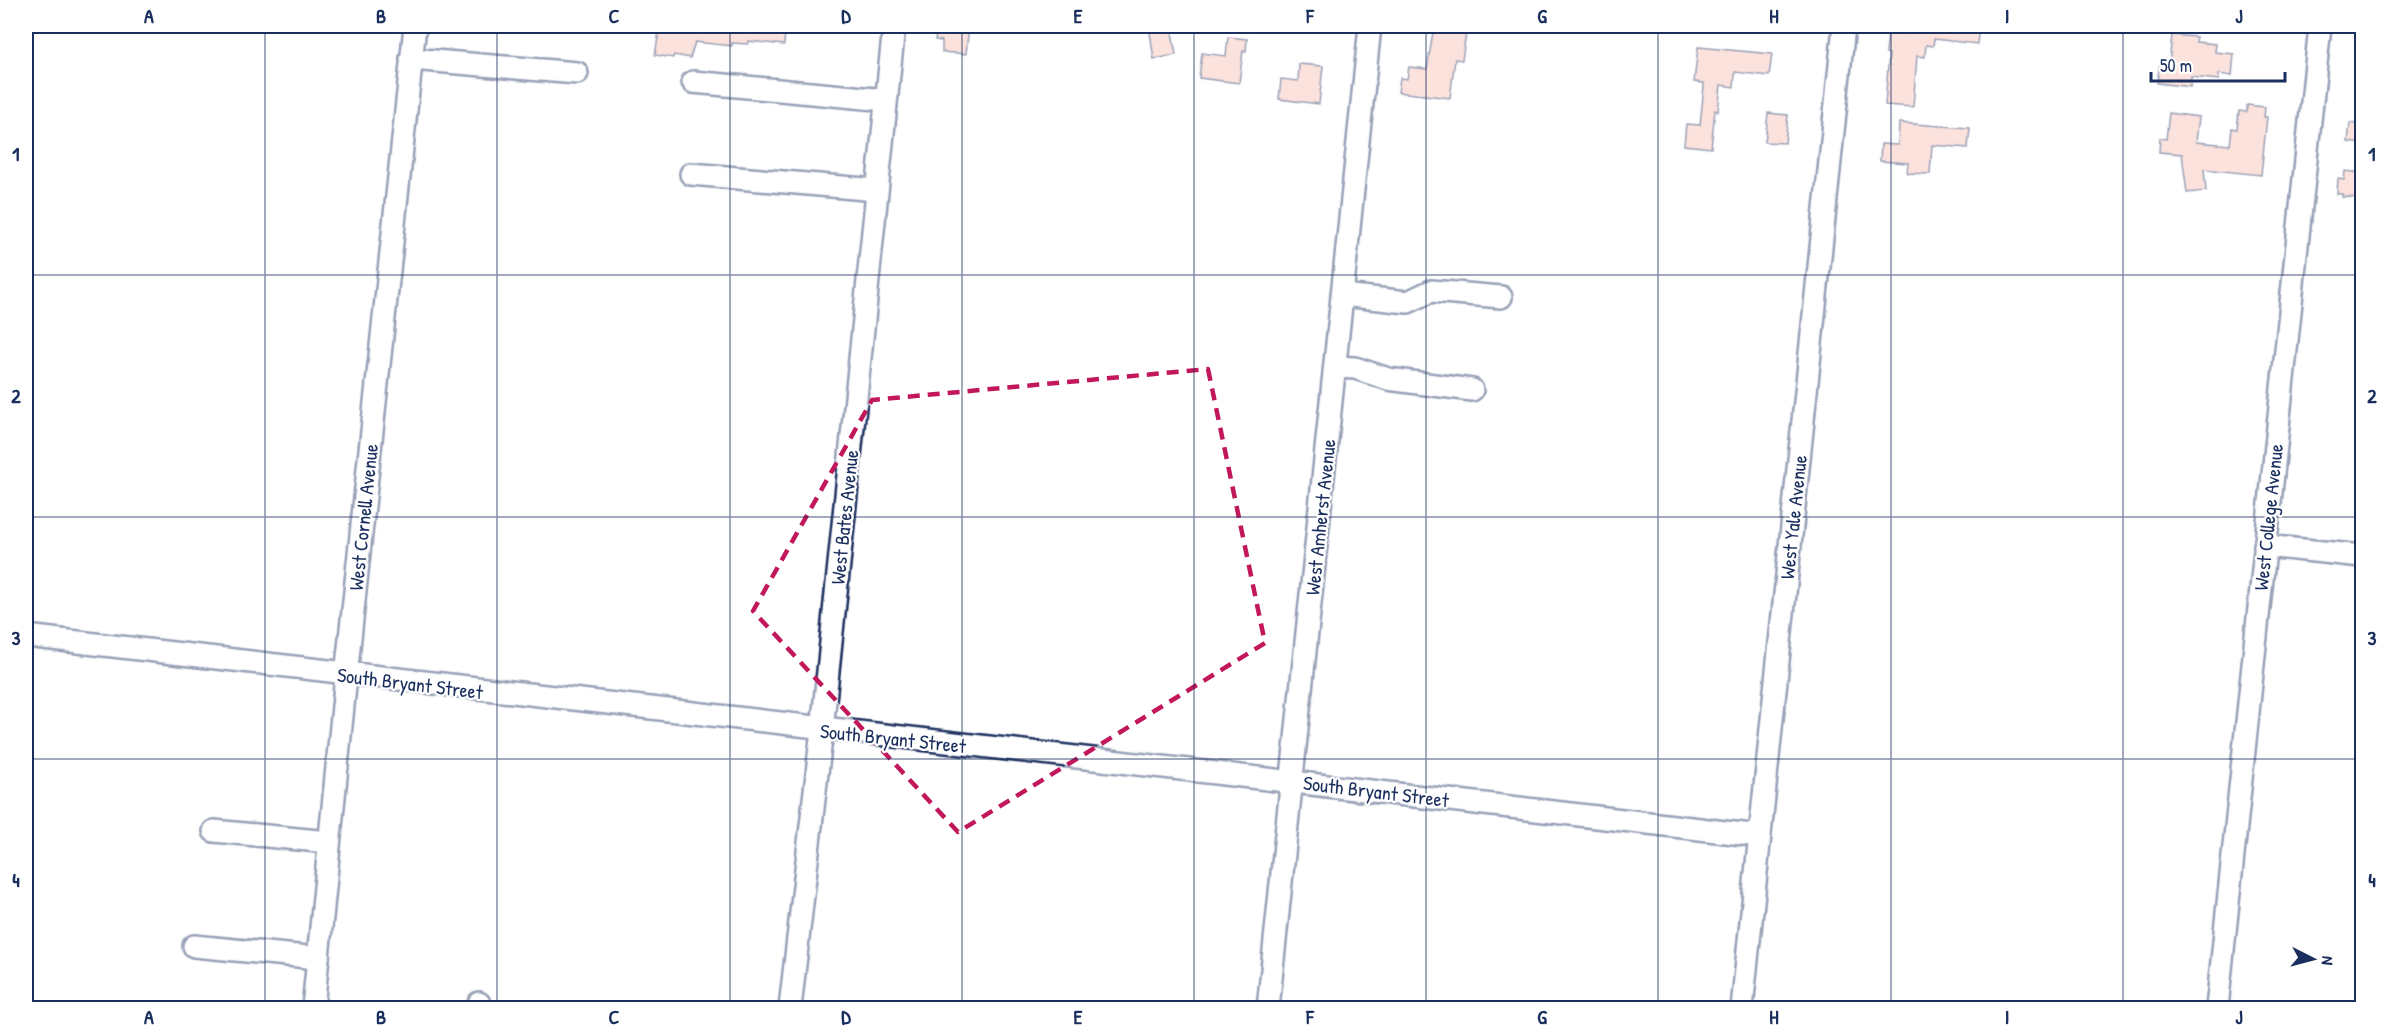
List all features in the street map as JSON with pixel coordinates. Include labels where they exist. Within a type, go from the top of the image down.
[{"type":"street","name":"West Cornell Avenue","points":[[313,1008],[415,26]]},
{"type":"street","name":"West Bates Avenue","points":[[790,1008],[822,730],[894,26]]},
{"type":"street","name":"West Amherst Avenue","points":[[1268,1008],[1370,26]]},
{"type":"street","name":"West Yale Avenue","points":[[1742,1008],[1844,26]]},
{"type":"street","name":"West College Avenue","points":[[2217,1008],[2320,26]]},
{"type":"street","points":[[411,59],[577,73]]},
{"type":"street","points":[[693,82],[886,100]]},
{"type":"street","points":[[691,174],[877,190]]},
{"type":"street","points":[[1342,295],[1408,302],[1431,291],[1500,297]]},
{"type":"street","points":[[1335,367],[1355,368],[1388,379],[1472,390]]},
{"type":"street","points":[[2265,546],[2362,556]]},
{"type":"street","name":"South Bryant Street","points":[[26,636],[346,676],[1293,781],[1760,836]]},
{"type":"street","points":[[214,831],[329,843]]},
{"type":"street","points":[[194,946],[318,958]]},
{"type":"highlighted area","points":[[1208,369],[1265,643],[958,832],[753,611],[872,400]]},
{"type":"building","points":[[660,26],[752,26],[785,31],[784,45],[748,41],[748,44],[732,43],[732,46],[695,42],[690,58],[674,55],[673,58],[655,55]]},
{"type":"building","points":[[937,26],[969,26],[966,54],[942,52],[942,41],[935,40]]},
{"type":"building","points":[[1149,26],[1171,26],[1176,55],[1154,59]]},
{"type":"building","points":[[1434,26],[1467,26],[1462,60],[1455,59],[1450,98],[1398,92],[1400,78],[1407,79],[1409,67],[1427,69]]},
{"type":"building","points":[[1903,26],[1979,26],[1977,44],[1934,39],[1933,46],[1926,45],[1925,57],[1917,56],[1913,107],[1885,105],[1889,54],[1886,53],[1888,32],[1902,34]]},
{"type":"building","points":[[2172,35],[2196,37],[2196,42],[2216,44],[2215,52],[2234,54],[2232,76],[2219,74],[2219,80],[2191,77],[2190,87],[2157,83],[2160,63],[2169,64]]},
{"type":"building","points":[[1228,37],[1247,39],[1239,83],[1199,78],[1202,53],[1226,56]]},
{"type":"building","points":[[1698,47],[1772,54],[1769,76],[1735,72],[1734,87],[1721,85],[1718,111],[1715,110],[1711,148],[1684,145],[1686,124],[1700,125],[1704,83],[1694,82]]},
{"type":"building","points":[[1299,64],[1323,66],[1319,104],[1279,99],[1281,79],[1298,81]]},
{"type":"building","points":[[2247,105],[2265,107],[2264,117],[2267,117],[2261,175],[2204,169],[2206,191],[2187,193],[2182,154],[2159,152],[2160,138],[2166,139],[2169,113],[2199,117],[2196,142],[2230,145],[2232,128],[2237,129],[2239,111],[2247,112]]},
{"type":"building","points":[[1768,113],[1788,115],[1785,143],[1765,142]]},
{"type":"building","points":[[1899,123],[1970,128],[1968,148],[1932,145],[1930,174],[1907,173],[1908,163],[1880,161],[1881,144],[1898,145]]},
{"type":"building","points":[[2350,123],[2362,125],[2362,144],[2348,142]]},
{"type":"building","points":[[2345,171],[2362,173],[2362,198],[2342,197],[2343,194],[2337,194],[2338,179],[2344,180]]}]
